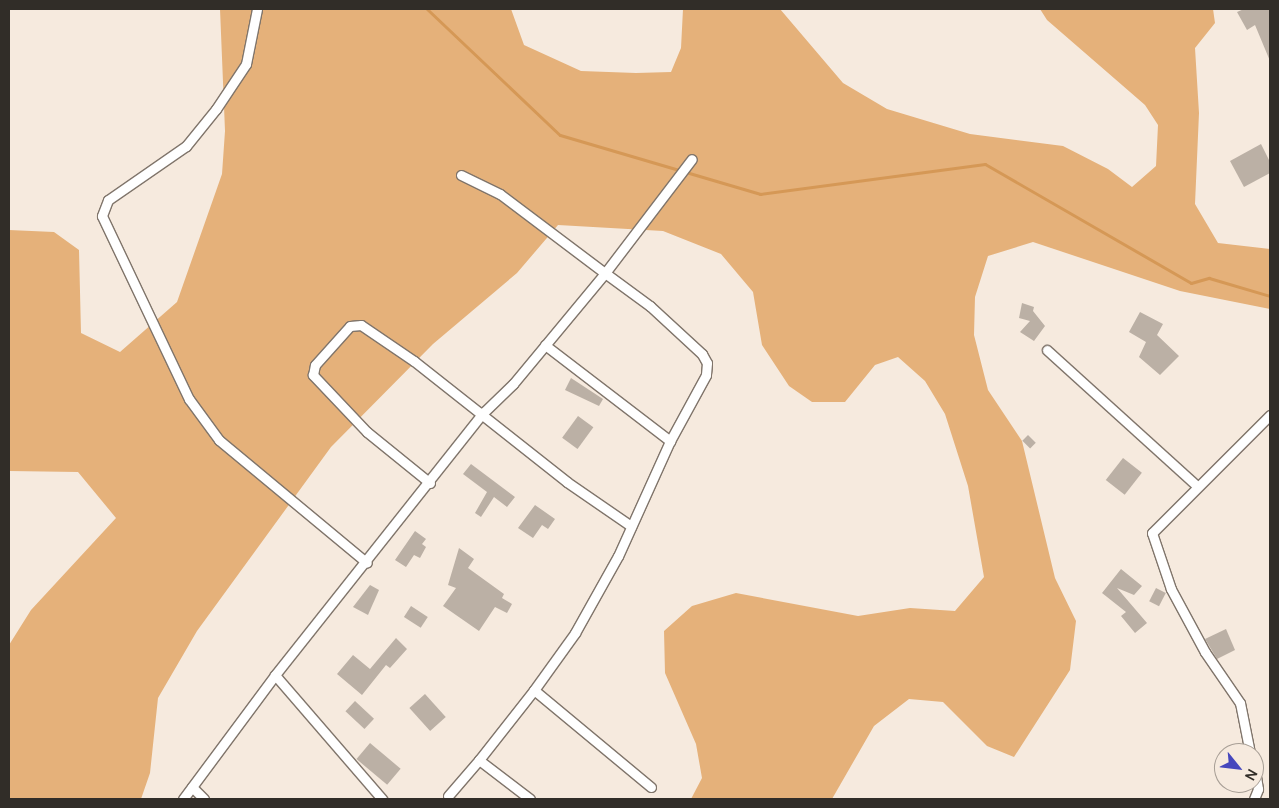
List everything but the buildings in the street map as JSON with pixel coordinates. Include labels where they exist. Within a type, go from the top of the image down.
[{"type":"street","points":[[257,9],[246,64],[216,110],[186,146],[108,200],[102,216],[189,399],[220,440],[367,563]]},
{"type":"street","points":[[183,799],[275,675],[367,563],[483,413],[545,345],[605,273],[692,159]]},
{"type":"street","points":[[447,798],[534,690],[576,633],[631,526],[670,441],[706,374],[707,362],[650,306],[500,194],[461,175]]},
{"type":"street","points":[[430,483],[340,404],[313,375],[315,365],[350,326],[361,325],[483,413],[567,482],[631,526]]},
{"type":"street","points":[[545,345],[670,441]]},
{"type":"street","points":[[1047,350],[1196,484]]},
{"type":"street","points":[[1248,743],[1240,703],[1205,652],[1170,589],[1152,540],[1155,527],[1196,484],[1270,415]]},
{"type":"street","points":[[275,675],[382,799]]},
{"type":"street","points":[[534,690],[651,787]]},
{"type":"street","points":[[479,760],[530,799]]},
{"type":"street","points":[[192,787],[204,799]]},
{"type":"shaded area","points":[[220,9],[511,9],[524,45],[581,71],[636,73],[671,72],[681,48],[683,9],[780,9],[843,83],[887,109],[970,134],[1063,146],[1108,169],[1132,187],[1156,166],[1158,125],[1145,105],[1047,20],[1040,9],[1213,9],[1215,23],[1195,48],[1199,113],[1195,204],[1218,243],[1270,249],[1270,309],[1180,291],[1033,242],[988,256],[975,297],[974,335],[988,390],[1022,441],[1055,578],[1076,621],[1070,670],[1014,757],[987,746],[943,702],[909,699],[874,726],[832,799],[691,799],[702,778],[696,744],[665,673],[664,631],[692,606],[736,593],[858,616],[910,608],[955,611],[984,577],[968,486],[945,414],[925,381],[898,357],[875,365],[845,402],[812,402],[789,386],[762,345],[753,292],[721,254],[663,231],[558,225],[517,273],[433,344],[331,447],[197,631],[158,698],[150,773],[141,799],[9,799],[9,645],[31,610],[116,518],[78,472],[9,471],[9,230],[54,232],[79,250],[81,333],[120,352],[177,302],[222,174],[225,131]]},
{"type":"waterway","points":[[427,9],[560,135],[760,194],[985,164],[1191,283],[1209,278],[1270,296]]}]
